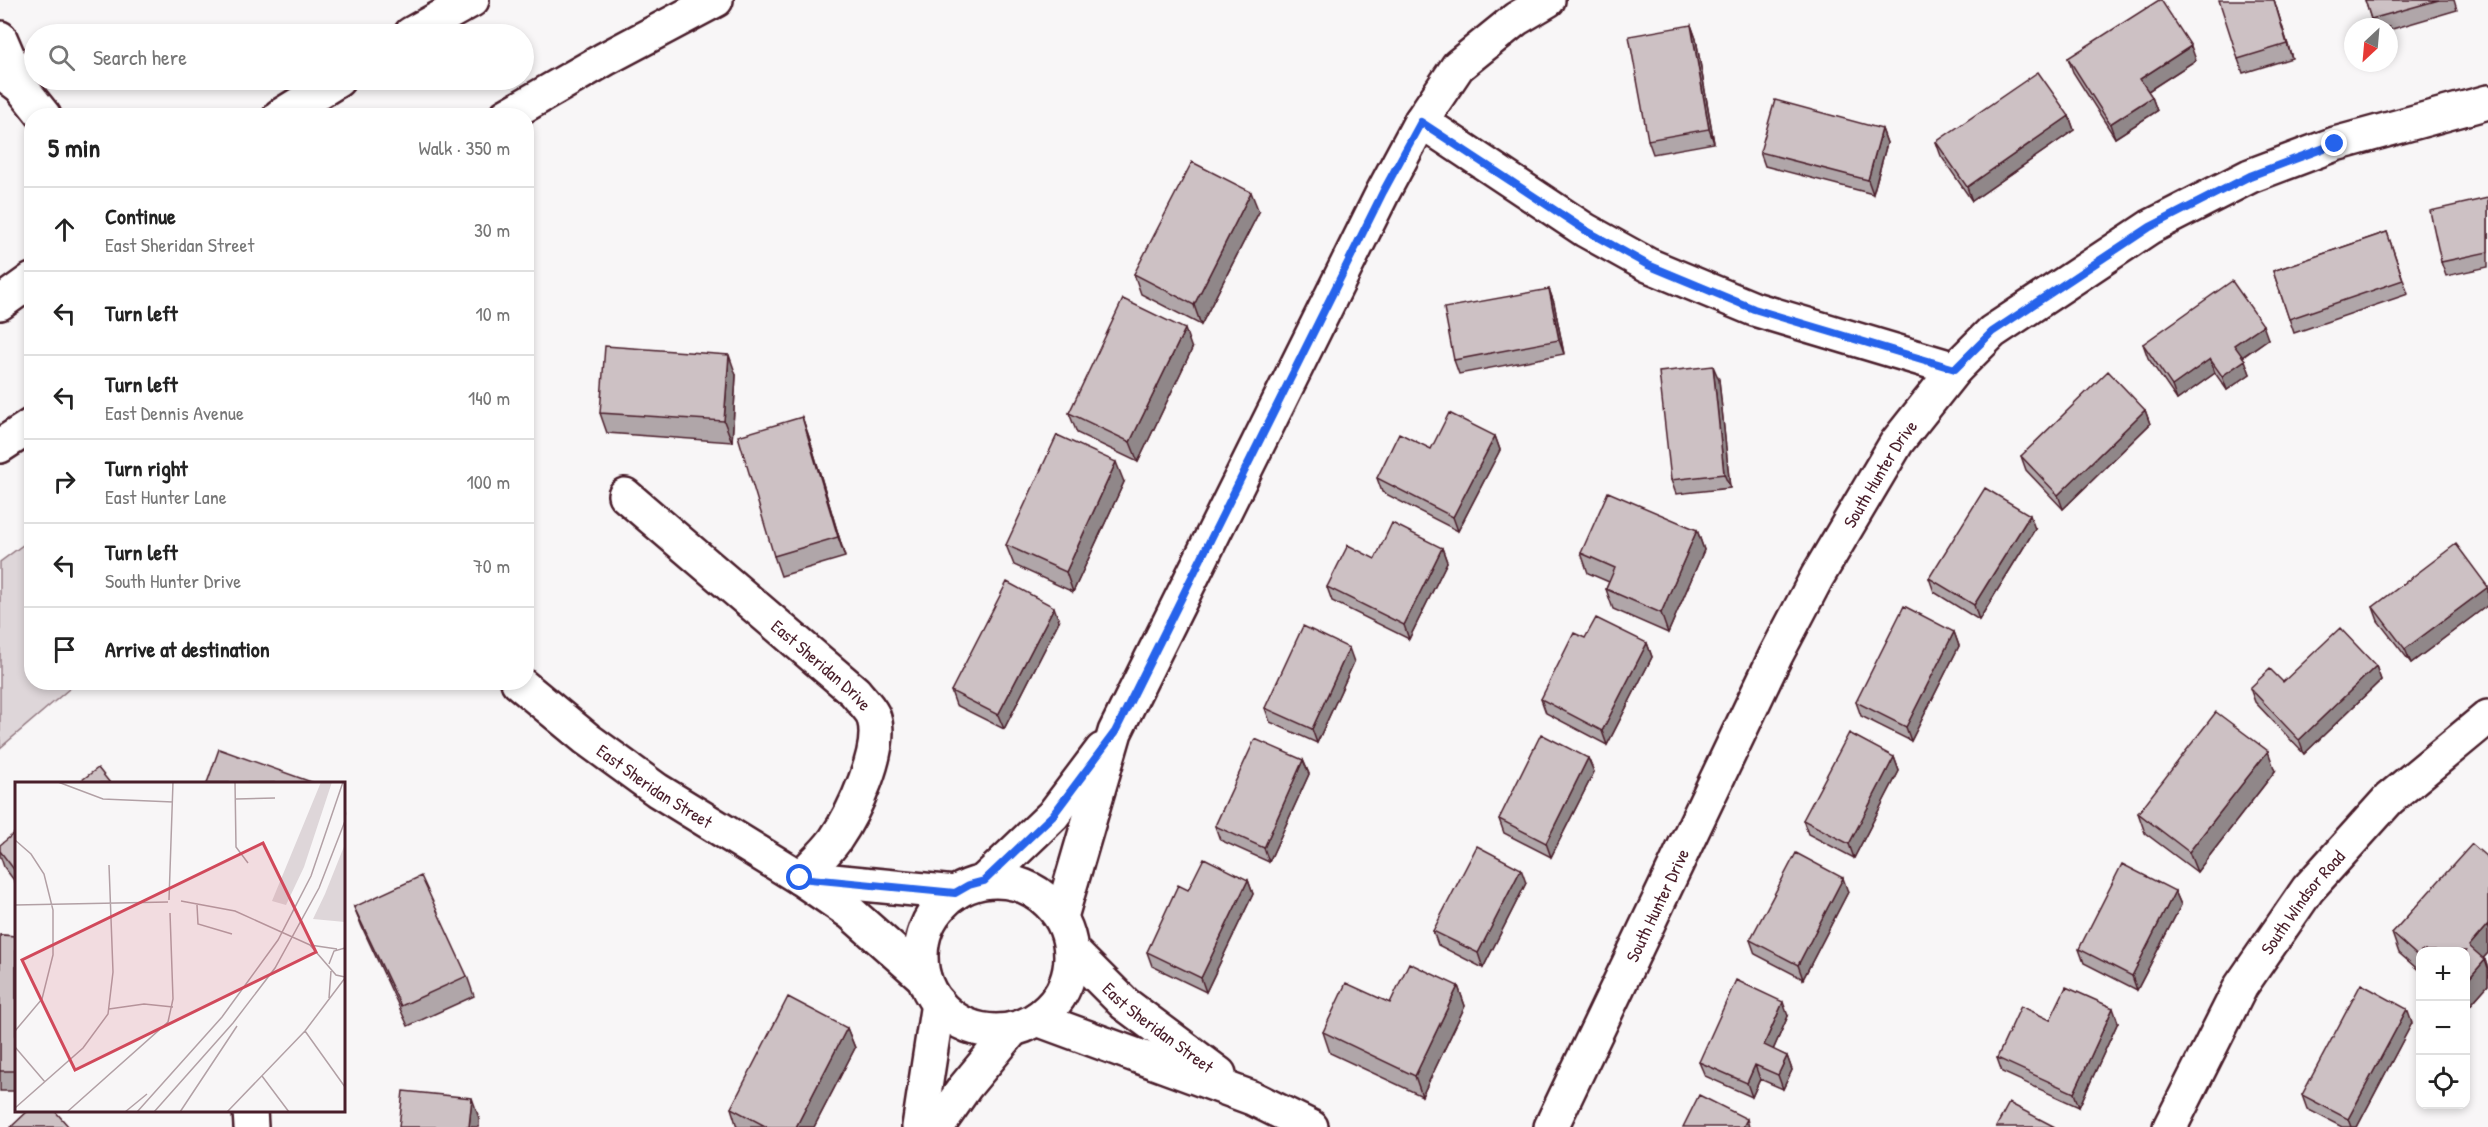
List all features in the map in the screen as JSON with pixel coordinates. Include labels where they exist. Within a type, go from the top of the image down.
[{"type":"main road","points":[[429,24],[472,0]]},
{"type":"main road","points":[[520,108],[605,59],[716,0]]},
{"type":"main road","points":[[1061,917],[1115,732],[1383,192],[1421,122],[1458,66],[1516,19],[1548,0]]},
{"type":"main road","points":[[0,38],[10,79],[37,108]]},
{"type":"main road","points":[[293,108],[322,90]]},
{"type":"main road","name":"South Hunter Drive","points":[[1551,1127],[1776,655],[1816,577],[1898,442],[1955,369],[1992,332],[2150,227],[2250,176],[2335,144],[2488,102]]},
{"type":"main road","points":[[1421,122],[1585,230],[1648,265],[1754,309],[1955,369]]},
{"type":"main road","points":[[0,303],[24,286]]},
{"type":"main road","points":[[0,447],[24,430]]},
{"type":"main road","name":"East Sheridan Drive","points":[[625,495],[855,692],[874,718],[875,746],[870,769],[853,807],[834,841],[800,878]]},
{"type":"main road","name":"East Sheridan Street","points":[[528,690],[587,739],[657,790],[800,878],[851,913],[931,990]]},
{"type":"main road","name":"South Windsor Road","points":[[2170,1127],[2241,986],[2308,889],[2389,799],[2488,717]]},
{"type":"main road","points":[[919,1127],[931,990],[921,954],[925,930],[937,909],[969,887],[1053,815],[1115,732]]},
{"type":"main road","name":"East Sheridan Street","points":[[800,878],[969,887]]},
{"type":"main road","points":[[937,1127],[965,1087],[1025,1024],[1053,1006],[1064,989],[1070,970],[1071,950],[1068,932],[1061,917],[1046,900],[1028,888],[1006,881],[969,887]]},
{"type":"main road","name":"East Sheridan Street","points":[[1071,950],[1125,1004],[1252,1098]]},
{"type":"main road","points":[[931,990],[953,1017],[972,1027],[992,1031],[1025,1024]]},
{"type":"main road","name":"East Sheridan Street","points":[[1025,1024],[1252,1098],[1311,1127]]},
{"type":"main road","points":[[249,1112],[251,1127]]},
{"type":"shaded area","points":[[24,544],[24,690],[68,690],[0,748],[0,562]]},
{"type":"building","points":[[2159,0],[2191,46],[2140,79],[2152,97],[2110,124],[2068,58]]},
{"type":"building","points":[[2219,0],[2274,0],[2287,44],[2238,59]]},
{"type":"building","points":[[2365,0],[2439,0],[2375,18],[2371,18]]},
{"type":"building","points":[[1691,25],[1709,129],[1648,140],[1629,36]]},
{"type":"building","points":[[2038,72],[2069,116],[1967,187],[1936,142]]},
{"type":"building","points":[[1775,100],[1882,129],[1868,180],[1760,152]]},
{"type":"building","points":[[1192,162],[1251,192],[1194,305],[1134,274]]},
{"type":"building","points":[[2488,198],[2488,252],[2441,262],[2430,211]]},
{"type":"building","points":[[2387,232],[2403,280],[2289,319],[2273,271]]},
{"type":"building","points":[[2232,281],[2263,325],[2234,345],[2245,360],[2222,376],[2210,359],[2172,386],[2143,344]]},
{"type":"building","points":[[1549,289],[1559,340],[1454,360],[1444,308]]},
{"type":"building","points":[[1123,299],[1185,329],[1130,442],[1069,413]]},
{"type":"building","points":[[605,346],[729,355],[724,421],[600,413]]},
{"type":"building","points":[[1713,366],[1724,474],[1671,480],[1659,372]]},
{"type":"building","points":[[2108,371],[2145,410],[2058,495],[2021,456]]},
{"type":"building","points":[[1449,413],[1495,436],[1453,517],[1377,478],[1399,433],[1431,449]]},
{"type":"building","points":[[802,417],[838,537],[774,556],[738,436]]},
{"type":"building","points":[[1057,435],[1116,462],[1066,572],[1006,545]]},
{"type":"building","points":[[1985,488],[2030,515],[1974,605],[1929,578]]},
{"type":"building","points":[[1608,492],[1697,530],[1661,613],[1606,589],[1615,568],[1581,553]]},
{"type":"building","points":[[1392,523],[1442,548],[1404,625],[1327,587],[1348,545],[1375,559]]},
{"type":"building","points":[[2456,544],[2488,587],[2405,649],[2373,607]]},
{"type":"building","points":[[1007,582],[1054,607],[998,715],[951,691]]},
{"type":"building","points":[[1904,606],[1954,632],[1906,727],[1856,702]]},
{"type":"building","points":[[1596,618],[1647,643],[1602,731],[1541,699],[1574,633],[1585,638]]},
{"type":"building","points":[[1303,626],[1349,648],[1312,729],[1265,708]]},
{"type":"building","points":[[2340,628],[2376,666],[2299,740],[2250,688],[2270,669],[2283,682]]},
{"type":"building","points":[[2216,712],[2268,751],[2189,852],[2138,813]]},
{"type":"building","points":[[1849,733],[1894,757],[1849,844],[1803,820]]},
{"type":"building","points":[[1541,734],[1588,758],[1546,843],[1499,819]]},
{"type":"building","points":[[1255,739],[1303,760],[1264,848],[1215,826]]},
{"type":"building","points":[[219,749],[311,782],[207,782]]},
{"type":"building","points":[[98,768],[109,782],[79,782]]},
{"type":"building","points":[[15,833],[15,871],[0,851],[0,845]]},
{"type":"building","points":[[2472,844],[2488,858],[2488,924],[2469,946],[2485,960],[2470,977],[2470,947],[2416,947],[2416,955],[2392,933]]},
{"type":"building","points":[[1477,846],[1521,869],[1478,953],[1433,931]]},
{"type":"building","points":[[1796,853],[1843,878],[1798,965],[1750,940]]},
{"type":"building","points":[[1204,858],[1248,880],[1201,978],[1147,952],[1178,885],[1188,890]]},
{"type":"building","points":[[2122,864],[2175,891],[2132,976],[2079,949]]},
{"type":"building","points":[[421,876],[467,976],[401,1006],[354,907]]},
{"type":"building","points":[[0,935],[15,936],[15,1071],[0,1071]]},
{"type":"building","points":[[1409,963],[1458,986],[1415,1076],[1323,1032],[1346,983],[1390,1003]]},
{"type":"building","points":[[1736,980],[1783,1002],[1764,1045],[1787,1056],[1778,1075],[1755,1065],[1747,1083],[1699,1062]]},
{"type":"building","points":[[2361,984],[2407,1009],[2348,1119],[2302,1095]]},
{"type":"building","points":[[2066,987],[2113,1008],[2074,1093],[1997,1058],[2021,1006],[2050,1020]]},
{"type":"building","points":[[788,997],[847,1028],[796,1127],[767,1127],[731,1108]]},
{"type":"building","points":[[403,1091],[472,1098],[469,1127],[399,1127]]},
{"type":"building","points":[[1699,1095],[1747,1119],[1743,1127],[1683,1127]]},
{"type":"building","points":[[2009,1103],[2055,1127],[1996,1127]]},
{"type":"building","points":[[27,1112],[56,1112],[69,1127],[11,1127]]},
{"type":"route","points":[[800,878],[955,893],[969,885],[984,881],[1053,815],[1115,732],[1383,192],[1421,122],[1585,230],[1648,265],[1754,309],[1955,369],[1992,332],[2150,227],[2250,176],[2335,144]]}]
